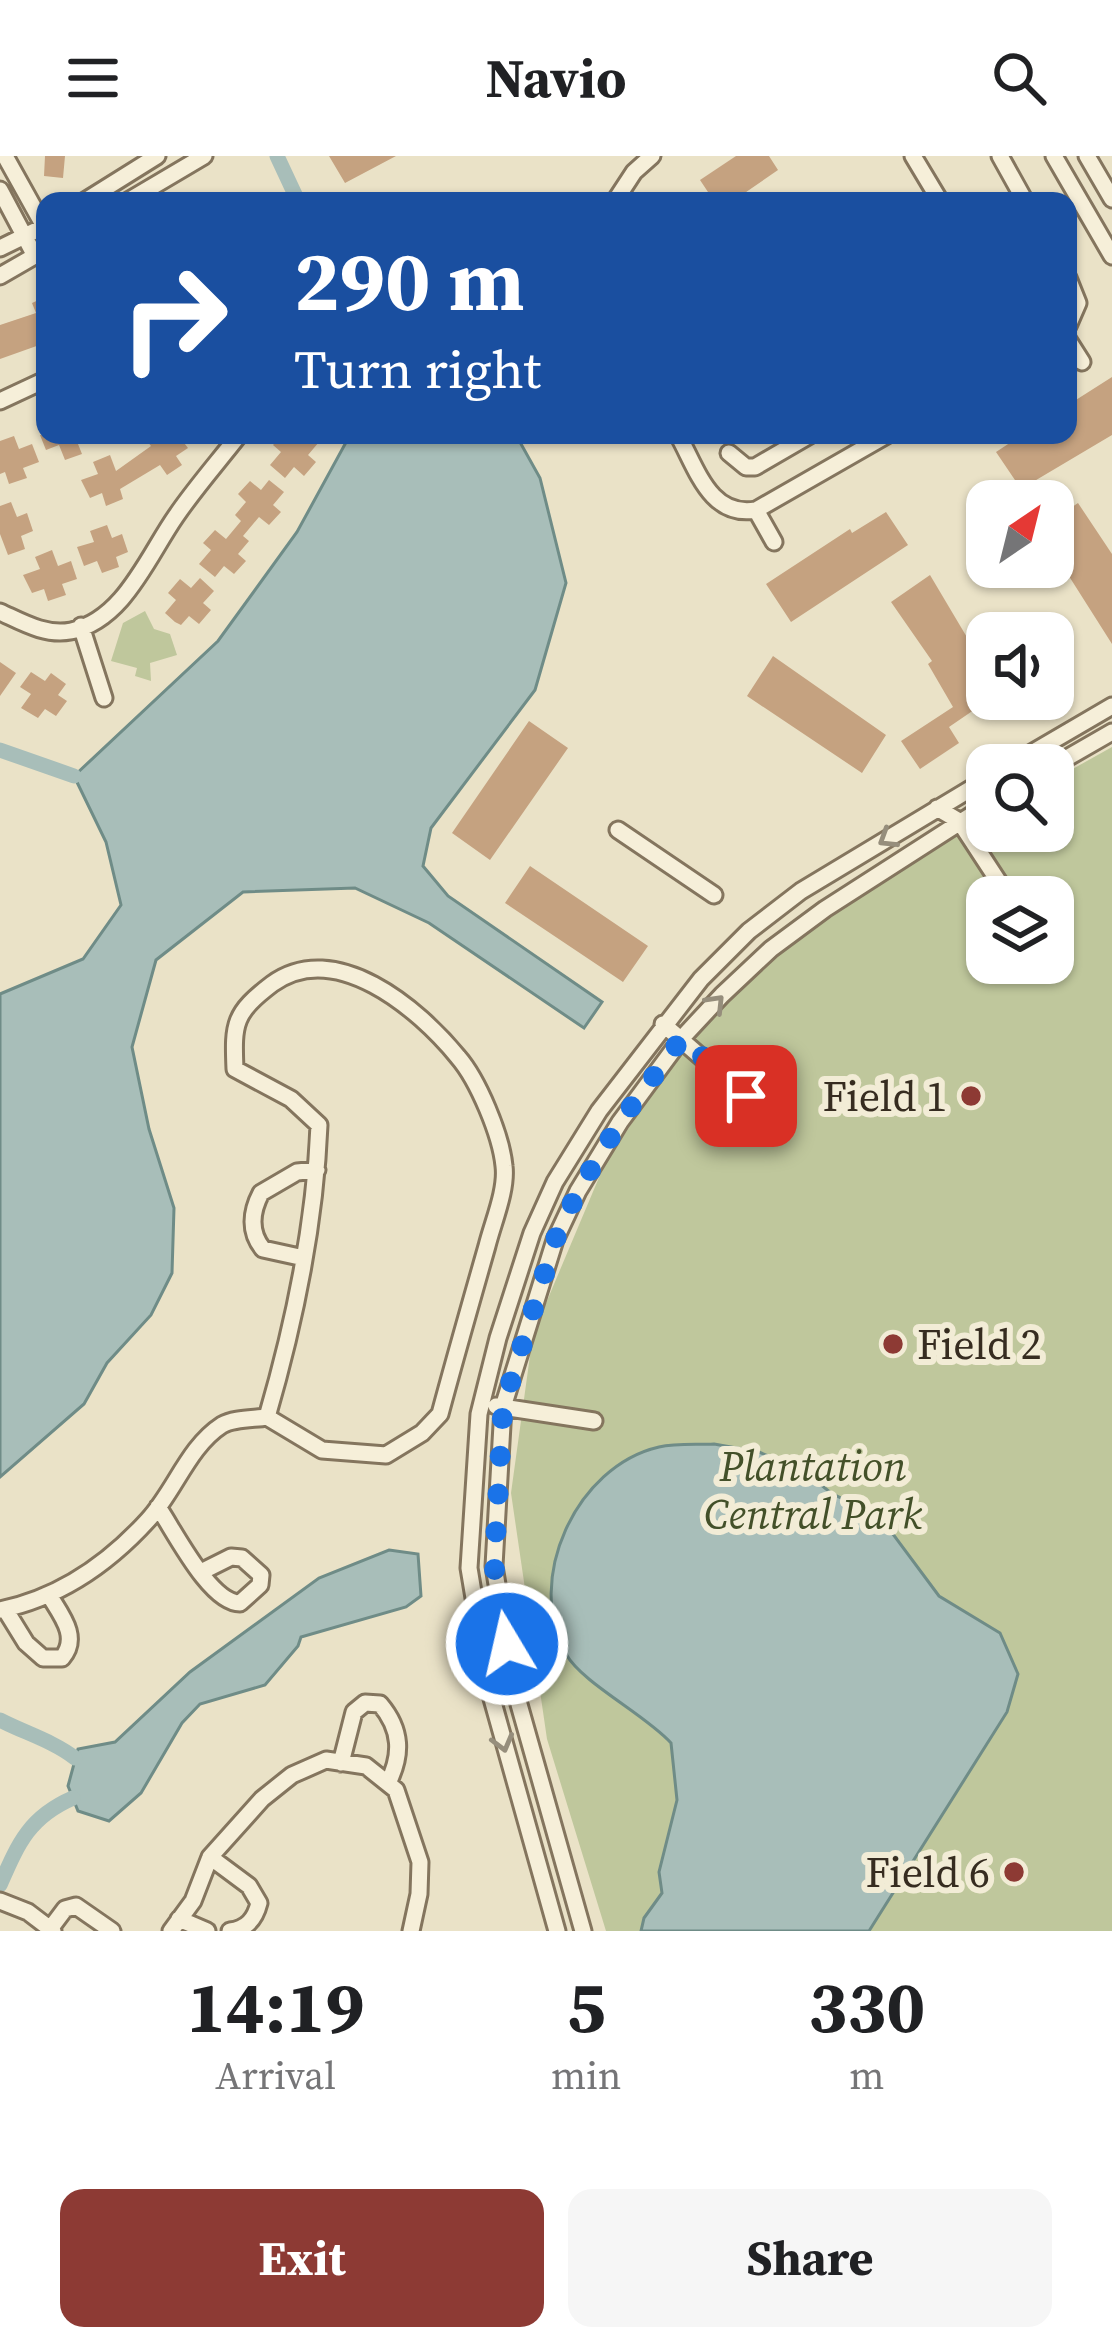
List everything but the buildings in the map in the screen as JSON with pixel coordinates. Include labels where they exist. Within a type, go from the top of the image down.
[{"type":"street","points":[[5,156],[36,211]]},
{"type":"street","points":[[99,192],[157,156]]},
{"type":"street","points":[[143,192],[204,156]]},
{"type":"street","points":[[621,192],[652,156]]},
{"type":"street","points":[[913,156],[935,192]]},
{"type":"street","points":[[1000,156],[1020,192]]},
{"type":"street","points":[[1054,156],[1075,192]]},
{"type":"street","points":[[1087,156],[1112,199]]},
{"type":"street","points":[[0,190],[36,249]]},
{"type":"street","points":[[1077,196],[1112,256]]},
{"type":"street","points":[[0,248],[36,231]]},
{"type":"street","points":[[0,276],[36,255]]},
{"type":"street","points":[[1077,354],[1082,362]]},
{"type":"street","points":[[0,401],[36,384]]},
{"type":"street","points":[[0,612],[36,629],[70,631],[100,617],[128,592],[177,514],[232,444]]},
{"type":"street","points":[[683,444],[720,504],[737,512],[756,509],[870,444]]},
{"type":"street","points":[[729,453],[746,467],[755,467],[795,444]]},
{"type":"street","points":[[756,509],[774,542]]},
{"type":"street","points":[[81,626],[104,698]]},
{"type":"street","points":[[1047,744],[1112,706]]},
{"type":"street","points":[[1074,754],[1112,732]]},
{"type":"street","points":[[557,1931],[489,1688],[469,1568],[482,1403],[532,1233],[555,1182],[599,1111],[700,979],[748,932],[801,891],[966,791]]},
{"type":"street","points":[[937,808],[958,821],[995,876]]},
{"type":"street","points":[[583,1931],[513,1683],[494,1566],[503,1407],[555,1240],[620,1122],[682,1038],[771,949],[966,817]]},
{"type":"street","points":[[618,830],[714,895]]},
{"type":"street","points":[[49,1595],[71,1639],[62,1658],[43,1658],[2,1610],[36,1603],[49,1595],[83,1577],[149,1520],[200,1444],[225,1423],[267,1417],[322,1450],[386,1455],[440,1414],[505,1168],[492,1120],[460,1059],[411,1010],[360,976],[316,968],[285,975],[246,1004],[234,1028],[235,1069],[291,1099],[319,1125],[296,1318],[267,1417]]},
{"type":"street","points":[[663,1024],[746,1096]]},
{"type":"street","points":[[304,1258],[263,1249],[254,1233],[253,1217],[261,1193],[297,1172],[317,1169]]},
{"type":"street","points":[[482,1403],[594,1421]]},
{"type":"street","points":[[158,1507],[201,1572]]},
{"type":"street","points":[[340,1762],[354,1712],[365,1703],[380,1705],[398,1736],[399,1761],[388,1784]]},
{"type":"street","points":[[207,1931],[175,1925],[193,1901],[210,1857],[262,1799],[292,1775],[326,1760],[366,1766],[396,1790],[419,1862],[419,1894],[411,1931]]},
{"type":"street","points":[[210,1857],[249,1886],[259,1903],[255,1917],[241,1929],[230,1931]]},
{"type":"street","points":[[0,1901],[28,1912],[51,1930],[65,1909],[76,1906],[112,1931]]},
{"type":"green space","points":[[145,611],[154,629],[170,634],[177,655],[150,663],[151,681],[135,676],[137,668],[111,661],[123,623]]},
{"type":"green space","name":"Plantation Central Park","points":[[1112,747],[1112,1931],[606,1931],[547,1739],[511,1493],[533,1334],[603,1168],[680,1048],[777,953],[966,829],[966,852],[1074,852],[1074,768]]},
{"type":"water","points":[[345,444],[521,444],[540,478],[566,583],[535,690],[431,828],[423,866],[448,896],[602,1002],[584,1028],[429,923],[355,888],[243,892],[156,960],[132,1047],[149,1129],[174,1208],[172,1273],[151,1315],[107,1363],[84,1404],[0,1477],[0,994],[83,959],[121,905],[106,842],[74,776],[218,641],[297,532]]},
{"type":"water","points":[[714,1444],[759,1452],[804,1471],[831,1493],[881,1518],[939,1596],[1000,1633],[1018,1674],[1007,1712],[869,1931],[641,1931],[644,1918],[662,1893],[659,1872],[677,1800],[671,1743],[586,1676],[566,1654],[555,1625],[551,1593],[555,1561],[582,1501],[629,1458],[659,1447]]},
{"type":"water","points":[[389,1550],[418,1554],[421,1596],[406,1607],[301,1637],[265,1685],[200,1704],[182,1723],[141,1793],[109,1821],[78,1811],[68,1786],[78,1749],[115,1742],[190,1672],[319,1578]]},
{"type":"waterway","points":[[277,156],[294,192]]},
{"type":"waterway","points":[[0,750],[74,776]]},
{"type":"waterway","points":[[0,1720],[75,1758]]},
{"type":"waterway","points":[[0,1885],[35,1823],[73,1798]]},
{"type":"place","name":"Field 1","points":[[971,1096]]},
{"type":"place","name":"Field 2","points":[[893,1344]]},
{"type":"place","name":"Field 6","points":[[1014,1872]]},
{"type":"route","points":[[507,1644],[494,1566],[503,1407],[555,1240],[620,1122],[682,1038],[746,1096]]}]
